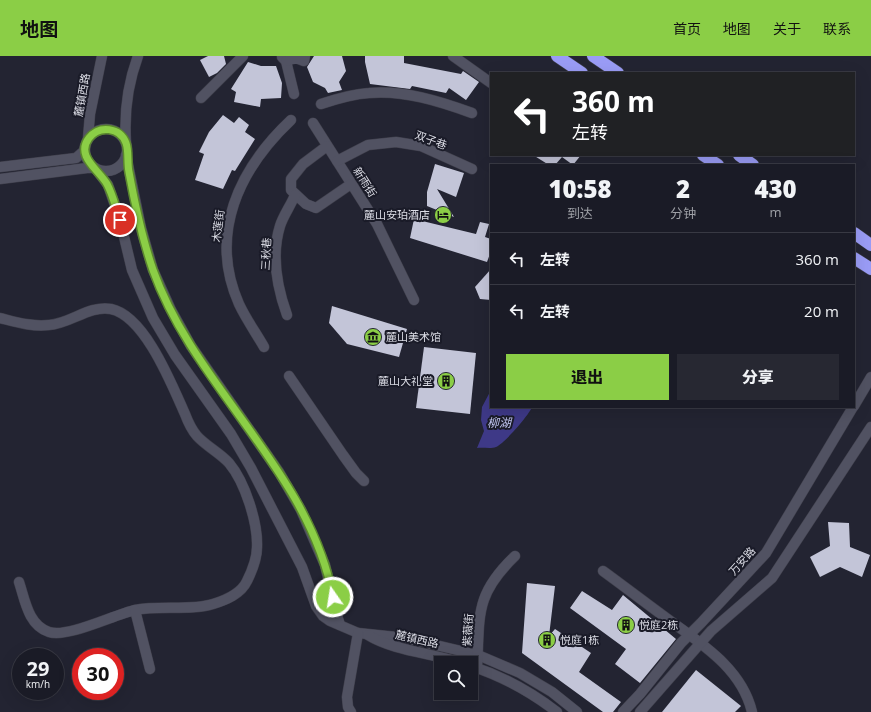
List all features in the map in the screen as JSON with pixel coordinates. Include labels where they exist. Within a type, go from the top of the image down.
[{"type":"highway","points":[[557,56],[581,72]]},
{"type":"highway","points":[[592,56],[616,72]]},
{"type":"highway","points":[[704,156],[716,164]]},
{"type":"highway","points":[[740,156],[752,164]]},
{"type":"highway","points":[[855,234],[871,245]]},
{"type":"highway","points":[[855,259],[871,269]]},
{"type":"street","name":"麓镇西路","points":[[87,141],[90,114],[102,56]]},
{"type":"street","points":[[138,56],[134,67],[125,116],[126,155],[145,242],[153,270],[171,310],[191,346],[279,472],[301,510],[325,565],[340,625]]},
{"type":"street","points":[[201,98],[243,56]]},
{"type":"street","points":[[294,94],[284,59],[296,58],[304,61],[305,56]]},
{"type":"street","points":[[453,56],[490,83]]},
{"type":"street","points":[[321,104],[368,93],[392,93],[446,104],[472,113]]},
{"type":"street","name":"木莲街","points":[[264,347],[239,304],[230,275],[227,244],[231,210],[238,191],[249,170],[264,148],[291,120]]},
{"type":"street","name":"新雨街","points":[[313,123],[377,224],[414,300]]},
{"type":"street","points":[[0,167],[76,158],[84,151],[87,141],[97,131],[108,129],[119,134],[126,143]]},
{"type":"street","points":[[87,141],[85,152],[86,158],[108,186],[120,220],[132,270],[153,318],[175,355],[231,434],[251,468],[302,567],[316,606],[323,616],[340,625]]},
{"type":"street","name":"双子巷","points":[[337,161],[368,145],[396,142],[421,146],[472,169]]},
{"type":"street","points":[[327,146],[303,164],[291,179],[291,190],[306,204],[316,208],[351,184]]},
{"type":"street","points":[[0,179],[82,168],[95,168],[102,171],[115,169],[120,166],[126,155]]},
{"type":"street","name":"三秋巷","points":[[286,315],[279,293],[276,253],[280,226],[296,195]]},
{"type":"street","points":[[0,318],[22,324],[50,325],[97,309],[111,309],[122,314],[134,323],[165,368],[189,425],[198,436],[219,453],[230,465],[241,483],[254,520],[257,547],[255,562],[246,583],[233,597],[210,604],[135,610],[66,632],[49,632],[38,625],[30,616],[19,582]]},
{"type":"street","points":[[289,376],[342,455],[364,481]]},
{"type":"street","name":"万安路","points":[[855,404],[871,378]]},
{"type":"street","name":"万安路","points":[[623,712],[640,694],[681,643],[766,552],[853,408]]},
{"type":"street","points":[[640,712],[711,631],[772,578],[871,427]]},
{"type":"street","name":"紫薇街","points":[[478,655],[479,616],[483,599],[501,570],[515,556]]},
{"type":"street","points":[[603,570],[690,634],[718,659],[740,685],[752,712]]},
{"type":"street","points":[[135,610],[150,669]]},
{"type":"street","name":"麓镇西路","points":[[340,625],[393,647],[438,656]]},
{"type":"street","points":[[351,712],[348,707],[347,697],[363,634],[387,635],[406,638],[478,655],[520,673],[552,692],[577,712]]},
{"type":"street","points":[[478,669],[515,684],[543,701],[557,712]]},
{"type":"water","name":"柳湖","points":[[490,392],[490,408],[532,408],[516,429],[500,445],[494,448],[477,448],[484,431],[481,420],[482,407]]},
{"type":"building","points":[[208,56],[224,56],[226,64],[217,73],[209,77],[200,60]]},
{"type":"building","points":[[314,56],[342,56],[346,71],[339,82],[342,90],[328,93],[325,88],[313,82],[307,67]]},
{"type":"building","points":[[365,56],[404,56],[404,63],[461,74],[463,71],[479,82],[466,100],[449,88],[446,93],[412,86],[410,89],[370,84]]},
{"type":"building","points":[[248,62],[261,66],[276,66],[282,83],[281,98],[261,99],[260,107],[234,102],[236,92],[231,89]]},
{"type":"building","points":[[223,115],[234,123],[239,117],[249,125],[245,132],[255,139],[235,171],[232,170],[223,189],[195,180],[204,154],[199,152],[209,132]]},
{"type":"building","points":[[535,156],[580,156],[574,164],[562,157],[556,164],[547,164]]},
{"type":"building","points":[[435,164],[464,173],[456,197],[437,189],[454,217],[427,206],[427,192]]},
{"type":"building","points":[[414,219],[476,234],[480,222],[489,224],[485,237],[490,239],[490,254],[487,262],[410,238]]},
{"type":"building","points":[[490,270],[490,300],[480,299],[475,287]]},
{"type":"building","name":"麓山美术馆","points":[[332,306],[407,329],[399,357],[347,344],[329,323]]},
{"type":"building","name":"麓山大礼堂","points":[[424,347],[476,353],[470,414],[416,408]]},
{"type":"building","points":[[828,522],[849,523],[850,547],[870,555],[862,577],[840,567],[820,577],[810,557],[830,546]]},
{"type":"building","name":"悦庭1栋","points":[[527,583],[555,586],[549,636],[555,629],[591,653],[579,672],[621,702],[613,712],[603,712],[522,653]]},
{"type":"building","name":"悦庭2栋","points":[[582,591],[612,610],[623,595],[676,639],[640,683],[615,664],[626,649],[570,608]]},
{"type":"building","points":[[696,670],[741,706],[735,712],[662,712]]},
{"type":"place","name":"麓山安珀酒店","points":[[443,215]]},
{"type":"place","name":"麓山美术馆","points":[[373,337]]},
{"type":"place","name":"麓山大礼堂","points":[[446,381]]},
{"type":"place","name":"悦庭2栋","points":[[626,625]]},
{"type":"place","name":"悦庭1栋","points":[[547,640]]},
{"type":"route","points":[[120,220],[104,178],[86,158],[85,145],[88,139],[92,134],[103,129],[108,129],[119,134],[126,143],[126,155],[129,172],[141,228],[153,270],[171,310],[191,346],[255,436],[295,498],[325,565],[333,597]]}]
